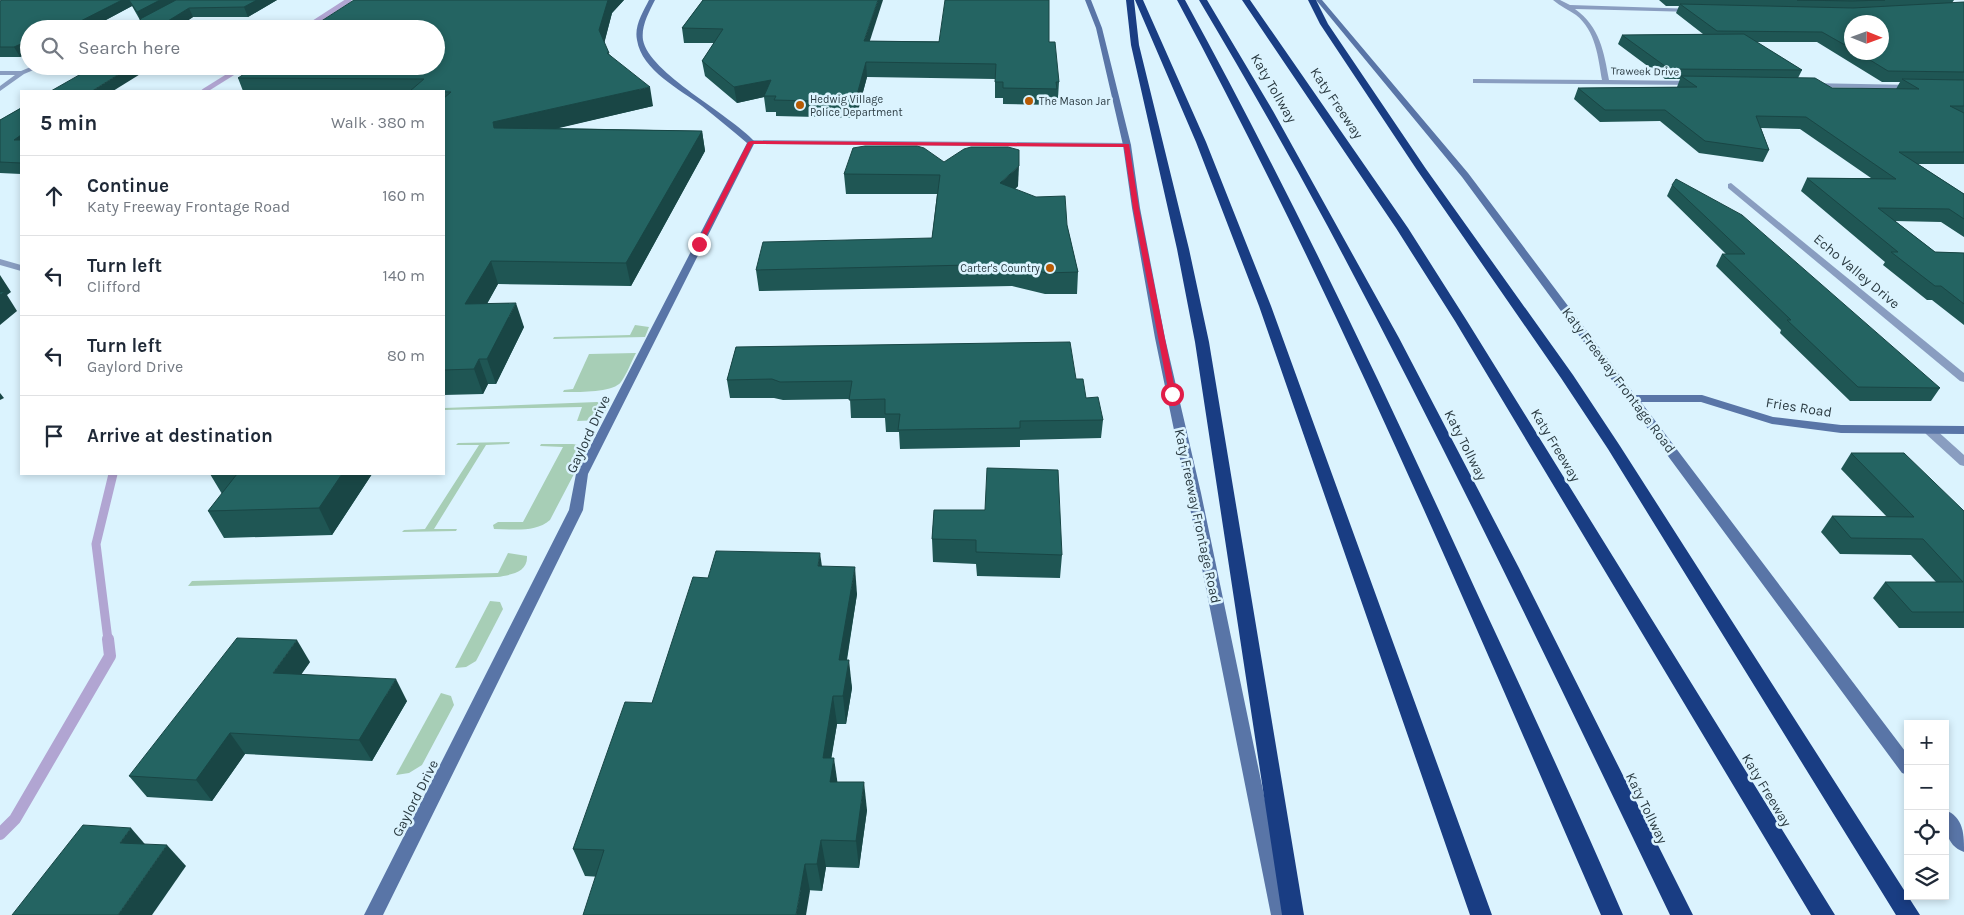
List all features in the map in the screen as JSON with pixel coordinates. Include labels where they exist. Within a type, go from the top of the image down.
[{"type":"highway","points":[[1130,0],[1135,44],[1183,250],[1202,342],[1293,915]]},
{"type":"highway","points":[[1139,0],[1202,142],[1265,306],[1481,915]]},
{"type":"highway","points":[[1181,0],[1227,83],[1306,242],[1436,518],[1612,915]]},
{"type":"highway","name":"Katy Tollway","points":[[1203,0],[1269,110],[1443,436],[1682,915]]},
{"type":"highway","name":"Katy Freeway","points":[[1246,0],[1391,212],[1461,321],[1824,915]]},
{"type":"highway","points":[[1312,0],[1324,24],[1416,162],[1610,441],[1909,915]]},
{"type":"main road","points":[[652,0],[642,21],[640,38],[644,51],[669,80],[691,94],[751,142]]},
{"type":"main road","name":"Katy Freeway Frontage Road","points":[[1088,0],[1099,28],[1127,145],[1136,208],[1160,338],[1194,493],[1280,915]]},
{"type":"main road","name":"Katy Freeway Frontage Road","points":[[1319,0],[1465,175],[1906,765]]},
{"type":"main road","name":"Gaylord Drive","points":[[373,915],[576,510],[582,474],[751,142]]},
{"type":"main road","name":"Fries Road","points":[[1632,398],[1702,399],[1772,420],[1841,429],[1964,430]]},
{"type":"main road","points":[[1949,823],[1964,844]]},
{"type":"street","points":[[1556,0],[1569,7],[1593,29],[1599,42],[1606,82]]},
{"type":"street","points":[[1569,7],[1699,10]]},
{"type":"street","points":[[151,20],[166,12]]},
{"type":"street","points":[[0,73],[20,73]]},
{"type":"street","points":[[0,89],[20,74]]},
{"type":"street","name":"Traweek Drive","points":[[1476,80],[1705,83]]},
{"type":"street","points":[[1805,85],[1924,87]]},
{"type":"street","points":[[751,142],[1127,145]]},
{"type":"street","name":"Echo Valley Drive","points":[[1731,186],[1964,379]]},
{"type":"street","points":[[0,262],[20,268]]},
{"type":"street","points":[[1930,431],[1964,462]]},
{"type":"green space","points":[[635,325],[649,327],[645,337],[553,339],[554,337],[630,335]]},
{"type":"green space","points":[[636,353],[623,379],[617,386],[594,391],[563,392],[564,390],[573,389],[589,354]]},
{"type":"green space","points":[[597,402],[609,405],[601,420],[577,421],[582,407],[445,410],[445,408]]},
{"type":"green space","points":[[510,442],[509,444],[486,445],[434,529],[457,529],[456,531],[402,532],[404,530],[425,529],[479,445],[456,445],[458,443]]},
{"type":"green space","points":[[541,444],[573,444],[583,446],[586,451],[550,520],[531,529],[494,529],[493,525],[498,522],[523,522],[563,447],[540,446]]},
{"type":"green space","points":[[508,553],[527,556],[527,562],[517,572],[497,577],[188,586],[192,581],[498,573]]},
{"type":"green space","points":[[490,601],[500,602],[503,609],[476,661],[466,667],[455,668]]},
{"type":"green space","points":[[441,693],[451,696],[454,705],[422,765],[409,773],[396,775]]},
{"type":"building","points":[[122,0],[83,20],[20,20],[20,44],[14,47],[0,47],[0,1]]},
{"type":"building","points":[[129,0],[160,0],[137,12]]},
{"type":"building","points":[[176,0],[257,0],[244,7],[189,8],[170,20],[140,19]]},
{"type":"building","points":[[354,0],[608,0],[599,30],[609,53],[607,53],[650,87],[493,122],[494,128],[702,131],[626,263],[491,261],[465,304],[516,303],[487,359],[479,359],[474,369],[445,370],[445,97],[451,92],[445,92],[445,90],[411,90],[424,79],[238,78],[242,75],[445,75],[445,20],[323,20]]},
{"type":"building","points":[[703,0],[878,0],[864,41],[939,42],[945,0],[1049,0],[1049,42],[1055,42],[1059,82],[1056,82],[1057,89],[1003,88],[1003,82],[995,82],[996,64],[866,62],[855,102],[774,100],[776,96],[764,96],[771,80],[734,87],[702,61],[723,29],[682,28]]},
{"type":"building","points":[[1797,0],[1885,0],[1852,1]]},
{"type":"building","points":[[1964,2],[1964,72],[1888,71],[1870,60],[1889,60],[1889,15],[1844,15],[1844,44],[1822,32],[1717,31],[1680,4],[1853,8]]},
{"type":"building","points":[[1744,34],[1802,70],[1669,69],[1622,35]]},
{"type":"building","points":[[79,75],[118,75],[94,90],[53,90]]},
{"type":"building","points":[[1681,76],[1815,78],[1832,88],[1919,89],[1902,79],[1964,80],[1964,106],[1950,106],[1964,113],[1964,152],[1899,152],[1964,194],[1964,219],[1949,209],[1878,208],[1935,252],[1964,253],[1964,304],[1941,286],[1935,286],[1891,252],[1898,252],[1807,178],[1896,179],[1806,117],[1756,116],[1769,150],[1705,141],[1665,110],[1605,110],[1578,88],[1697,87]]},
{"type":"building","points":[[20,109],[20,136],[14,140],[20,140],[20,163],[0,162],[0,120]]},
{"type":"building","points":[[865,146],[917,146],[924,148],[944,162],[964,149],[971,147],[1008,147],[1019,150],[1019,166],[1000,183],[1036,197],[1065,196],[1067,225],[1078,272],[1046,273],[1012,264],[756,270],[763,242],[932,238],[940,175],[844,174],[853,148]]},
{"type":"building","points":[[1676,179],[1742,215],[1940,388],[1858,387],[1787,320],[1791,320],[1722,254],[1745,254],[1672,185]]},
{"type":"building","points":[[1070,342],[1076,379],[1083,379],[1086,398],[1098,397],[1103,420],[1020,421],[1020,428],[898,430],[900,414],[885,414],[885,399],[849,400],[852,381],[780,382],[772,379],[727,380],[736,347]]},
{"type":"building","points":[[1851,453],[1904,453],[1964,511],[1964,612],[1912,612],[1885,582],[1963,582],[1923,539],[1851,538],[1832,516],[1914,517]]},
{"type":"building","points":[[987,468],[1058,470],[1062,555],[976,552],[976,540],[932,539],[934,510],[985,510]]},
{"type":"building","points":[[236,475],[341,475],[319,508],[208,511]]},
{"type":"building","points":[[716,551],[820,553],[818,566],[855,567],[839,660],[849,660],[843,696],[833,696],[823,758],[834,758],[830,782],[864,782],[856,841],[821,840],[817,864],[805,864],[796,915],[583,915],[604,850],[573,849],[625,702],[652,703],[693,577],[708,578]]},
{"type":"building","points":[[237,638],[297,640],[273,673],[396,679],[359,740],[230,733],[196,780],[129,776]]},
{"type":"building","points":[[83,825],[131,828],[120,843],[167,845],[118,915],[12,915]]},
{"type":"waterway","points":[[318,20],[349,0]]},
{"type":"waterway","points":[[206,90],[230,75]]},
{"type":"waterway","points":[[108,640],[96,544],[113,475]]},
{"type":"waterway","points":[[0,834],[15,819],[110,656],[108,639]]},
{"type":"place","name":"The Mason Jar","points":[[1029,101]]},
{"type":"place","name":"Hedwig Village Police Department","points":[[800,105]]},
{"type":"place","name":"Carter's Country","points":[[1050,268]]},
{"type":"route","points":[[699,244],[751,142],[1127,145],[1136,208],[1172,394]]}]
